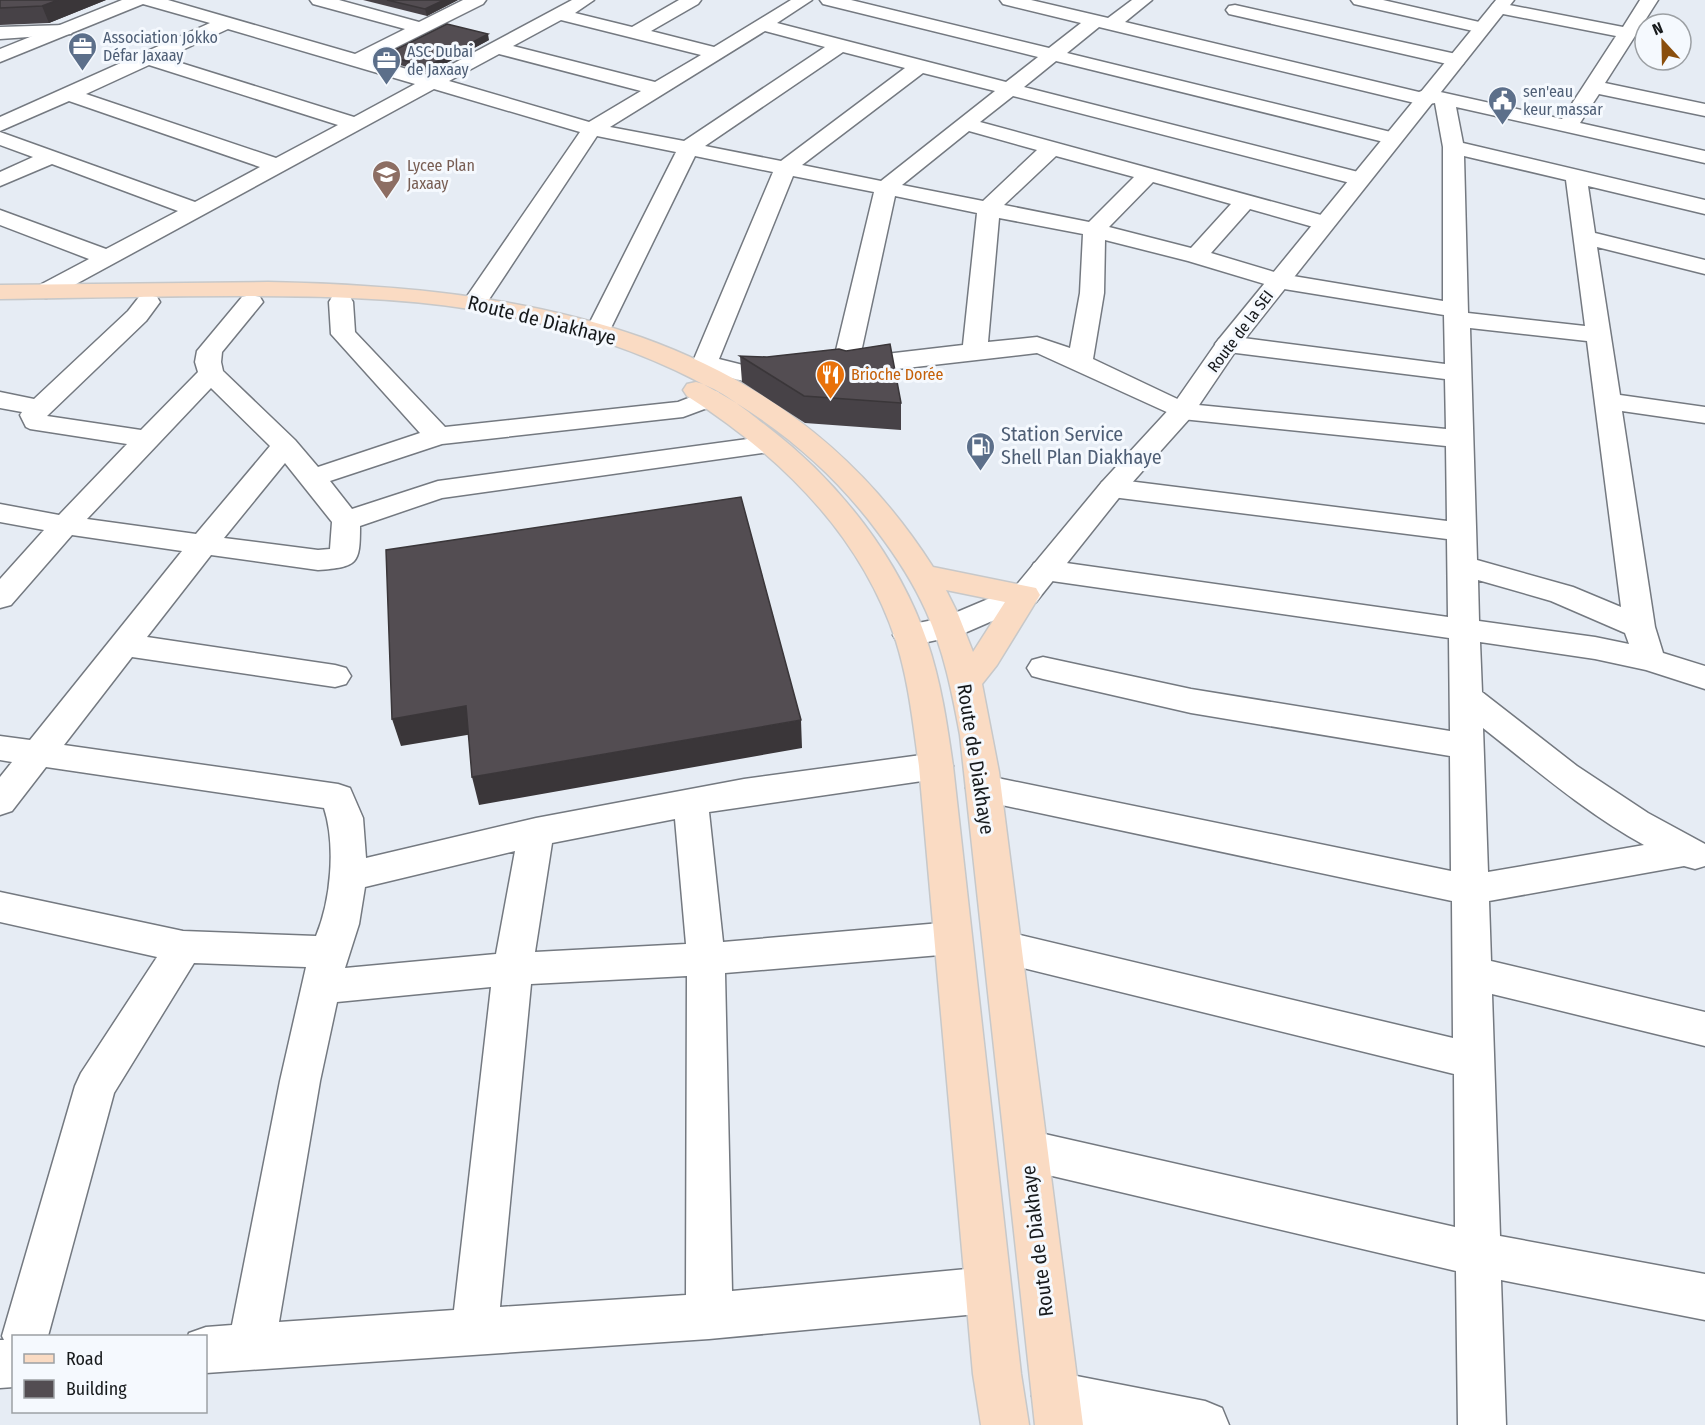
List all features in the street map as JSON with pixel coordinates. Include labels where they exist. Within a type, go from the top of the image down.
[{"type":"main road","name":"Route de Diakhaye","points":[[0,292],[348,289],[401,292],[522,310],[598,330],[700,366],[788,424],[830,458],[867,496],[923,575],[949,628],[977,741],[1058,1411]]},
{"type":"main road","name":"Route de Diakhaye","points":[[0,305],[341,302],[470,315],[530,328],[588,345],[651,368],[696,403],[770,444],[824,493],[841,514],[886,583],[909,635],[924,683],[936,766],[988,1290],[1005,1425]]},
{"type":"main road","points":[[923,575],[1024,595],[991,650],[964,684]]},
{"type":"street","points":[[0,56],[137,0]]},
{"type":"street","points":[[149,0],[592,129],[1094,230],[1196,256],[1278,281],[1456,314],[1598,335]]},
{"type":"street","points":[[319,0],[422,28]]},
{"type":"street","points":[[356,10],[376,0]]},
{"type":"street","points":[[357,60],[477,0]]},
{"type":"street","points":[[46,291],[585,0]]},
{"type":"street","points":[[475,302],[592,129],[802,0]]},
{"type":"street","points":[[829,0],[1392,138]]},
{"type":"street","points":[[1009,0],[1035,3],[1187,42],[1705,157]]},
{"type":"street","points":[[828,368],[886,187],[1052,55],[1143,0]]},
{"type":"street","points":[[1568,126],[1649,0]]},
{"type":"street","points":[[634,33],[684,1]]},
{"type":"street","points":[[1373,1],[1482,28]]},
{"type":"street","points":[[1502,4],[1628,33]]},
{"type":"street","name":"Route de la SEI","points":[[909,635],[949,628],[1024,595],[1112,488],[1182,411],[1228,344],[1358,179],[1392,138],[1431,98],[1456,60],[1502,4]]},
{"type":"street","points":[[1098,112],[1160,58],[1215,27],[1242,5],[1456,60]]},
{"type":"street","points":[[559,14],[717,53]]},
{"type":"street","points":[[0,125],[226,22]]},
{"type":"street","points":[[762,25],[1358,179]]},
{"type":"street","points":[[0,33],[65,30]]},
{"type":"street","points":[[598,330],[688,148],[841,45]]},
{"type":"street","points":[[497,48],[658,89]]},
{"type":"street","points":[[147,58],[356,124]]},
{"type":"street","points":[[920,66],[786,167],[700,366],[754,374],[1037,345],[1080,360],[1182,411],[1460,439]]},
{"type":"street","points":[[1594,87],[1705,110]]},
{"type":"street","points":[[68,94],[278,166]]},
{"type":"street","points":[[1431,98],[1453,147],[1482,1425]]},
{"type":"street","points":[[965,124],[1324,223]]},
{"type":"street","points":[[0,138],[196,210]]},
{"type":"street","points":[[1453,147],[1705,207]]},
{"type":"street","points":[[975,350],[989,208],[1052,148]]},
{"type":"street","points":[[0,180],[51,157]]},
{"type":"street","points":[[1080,360],[1092,293],[1094,230],[1148,175]]},
{"type":"street","points":[[1576,176],[1639,627],[1650,660]]},
{"type":"street","points":[[1196,256],[1245,202]]},
{"type":"street","points":[[0,217],[108,258]]},
{"type":"street","points":[[1585,237],[1705,267]]},
{"type":"street","points":[[147,439],[39,423],[35,421],[33,415],[138,316],[148,302]]},
{"type":"street","points":[[0,513],[65,525],[318,560],[332,560],[346,551],[346,521],[285,446],[211,373],[208,362],[210,351],[251,302]]},
{"type":"street","points":[[341,302],[343,334],[438,436]]},
{"type":"street","points":[[1228,344],[1458,373]]},
{"type":"street","points":[[0,598],[65,525],[211,373]]},
{"type":"street","points":[[0,400],[39,408]]},
{"type":"street","points":[[1607,400],[1705,415]]},
{"type":"street","points":[[313,478],[438,436],[696,403],[708,451]]},
{"type":"street","points":[[346,521],[438,490],[770,444]]},
{"type":"street","points":[[0,802],[204,543],[285,446]]},
{"type":"street","points":[[1112,488],[1462,531]]},
{"type":"street","points":[[1463,566],[1562,594],[1639,627]]},
{"type":"street","points":[[1045,570],[1595,648],[1650,660],[1705,678]]},
{"type":"street","points":[[124,645],[335,676]]},
{"type":"street","points":[[1043,668],[1191,701],[1467,746]]},
{"type":"street","points":[[1466,697],[1565,775],[1635,823],[1696,855]]},
{"type":"street","points":[[0,748],[338,797],[345,818],[349,876],[340,924],[326,970],[300,1081],[251,1347]]},
{"type":"street","points":[[349,876],[536,832],[691,802],[810,782],[936,766]]},
{"type":"street","points":[[983,788],[1470,890],[1696,855]]},
{"type":"street","points":[[691,802],[706,959],[709,1316]]},
{"type":"street","points":[[475,1332],[500,1074],[513,969],[536,832]]},
{"type":"street","points":[[0,907],[183,947],[326,970],[513,969],[706,959],[952,938]]},
{"type":"street","points":[[25,1335],[96,1086],[183,947]]},
{"type":"street","points":[[1003,947],[1474,1061]]},
{"type":"street","points":[[1472,973],[1705,1029]]},
{"type":"street","points":[[1027,1150],[1478,1254],[1705,1297]]},
{"type":"street","points":[[207,1350],[709,1316],[988,1290]]},
{"type":"street","points":[[1058,1411],[1205,1425]]},
{"type":"building","points":[[0,0],[58,0],[42,6],[0,8]]},
{"type":"building","points":[[387,0],[444,0],[425,9]]},
{"type":"building","points":[[447,24],[488,34],[427,67],[385,55]]},
{"type":"building","points":[[890,344],[901,403],[804,396],[740,356],[767,357],[839,349],[846,351]]},
{"type":"building","points":[[741,497],[801,720],[472,777],[466,706],[392,719],[386,550]]},
{"type":"place","name":"Association Jokko Défar Jaxaay","points":[[82,72]]},
{"type":"place","name":"ASC Dubai de Jaxaay","points":[[386,86]]},
{"type":"place","name":"sen'eau keur massar","points":[[1502,126]]},
{"type":"place","name":"Lycee Plan Jaxaay","points":[[386,200]]},
{"type":"place","name":"Brioche Dorée","points":[[830,400]]},
{"type":"place","name":"Station Service Shell Plan Diakhaye","points":[[980,472]]}]
